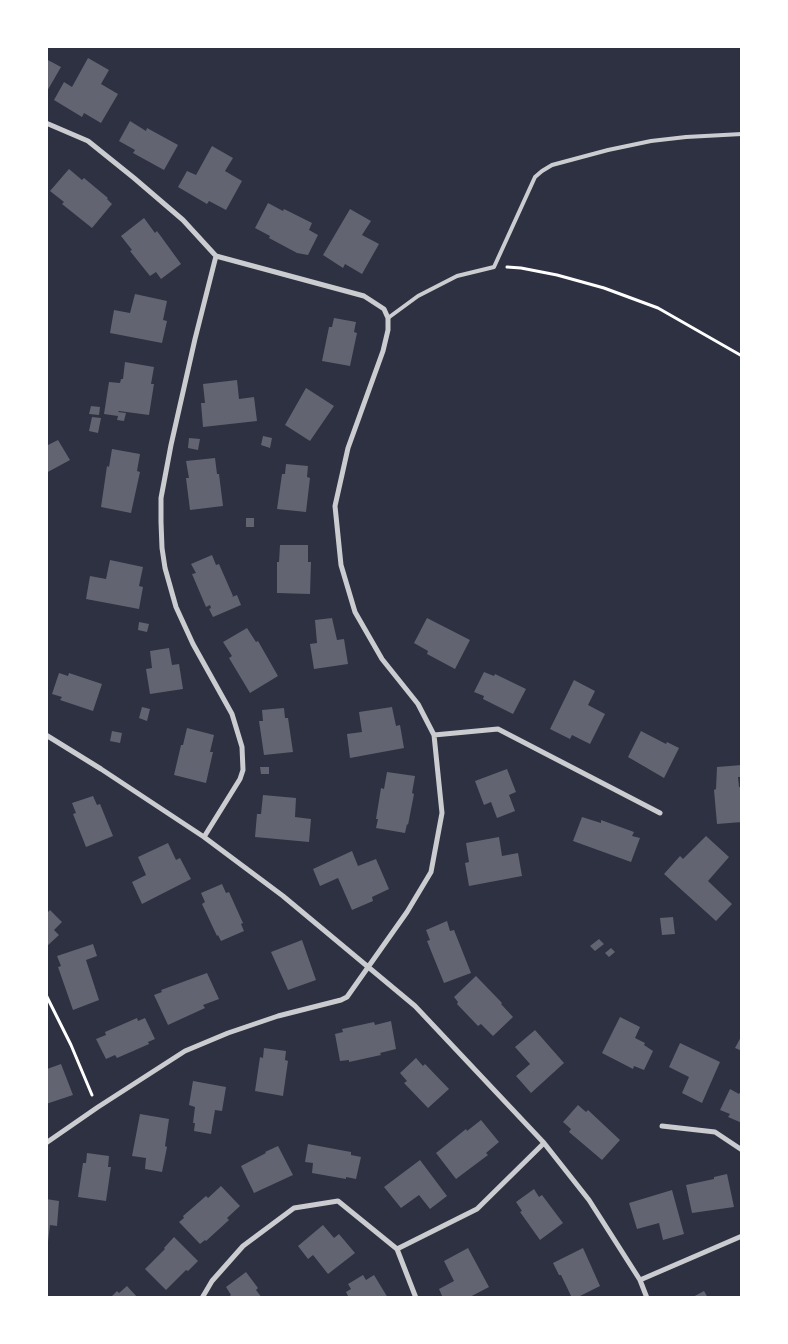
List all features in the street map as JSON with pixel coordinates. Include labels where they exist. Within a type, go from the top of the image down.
[{"type":"street","points":[[46,123],[88,141],[183,220],[216,256],[364,296],[384,310],[388,318],[388,330],[383,351],[348,448],[335,506],[341,565],[355,612],[382,659],[418,704],[434,735],[442,813],[431,872],[407,912],[344,999],[278,1016],[228,1033],[185,1051],[46,1143]]},
{"type":"street","points":[[204,837],[240,779],[243,770],[242,747],[232,714],[193,644],[176,607],[165,568],[162,548],[161,498],[171,445],[216,256]]},
{"type":"street","points":[[434,735],[498,729],[660,813]]},
{"type":"street","points":[[46,735],[204,837],[283,896],[415,1006],[544,1143],[589,1200],[640,1280],[647,1298]]},
{"type":"street","points":[[662,1126],[715,1132],[742,1150]]},
{"type":"street","points":[[397,1249],[477,1209],[544,1143]]},
{"type":"street","points":[[202,1298],[212,1281],[243,1246],[294,1208],[338,1201],[397,1249],[416,1298]]},
{"type":"street","points":[[640,1280],[742,1236]]},
{"type":"lane","points":[[388,318],[418,296],[457,276],[494,267],[535,177],[547,168],[608,150],[651,141],[742,134]]},
{"type":"path","points":[[494,267],[521,268],[558,275],[604,288],[658,308],[742,356]]},
{"type":"path","points":[[46,995],[71,1045],[98,1107]]},
{"type":"building","points":[[88,58],[109,70],[101,84],[118,94],[101,123],[84,113],[82,117],[54,100],[64,82],[72,87]]},
{"type":"building","points":[[46,59],[61,67],[46,93]]},
{"type":"building","points":[[130,121],[146,131],[147,128],[178,145],[164,170],[133,153],[135,150],[119,141]]},
{"type":"building","points":[[212,146],[233,158],[225,171],[242,181],[226,210],[209,201],[207,204],[178,187],[187,171],[196,175]]},
{"type":"building","points":[[69,169],[82,180],[84,178],[108,198],[112,204],[92,228],[62,204],[64,202],[50,191]]},
{"type":"building","points":[[268,203],[312,223],[309,230],[318,235],[308,255],[297,253],[255,228]]},
{"type":"building","points":[[350,209],[371,221],[362,235],[379,244],[362,274],[345,264],[343,268],[323,255]]},
{"type":"building","points":[[144,218],[155,233],[157,231],[181,264],[161,279],[156,272],[150,276],[130,251],[132,250],[121,236]]},
{"type":"building","points":[[135,294],[167,301],[163,320],[167,321],[162,343],[110,333],[114,310],[130,313]]},
{"type":"building","points":[[334,318],[356,322],[354,332],[357,333],[350,366],[322,361],[329,327],[332,327]]},
{"type":"building","points":[[125,362],[154,367],[151,384],[154,384],[149,415],[119,411],[126,413],[124,421],[117,420],[118,416],[104,414],[109,382],[120,383],[121,379],[123,379]]},
{"type":"building","points":[[237,380],[239,399],[254,397],[257,421],[203,427],[201,403],[205,403],[203,384]]},
{"type":"building","points":[[306,388],[334,406],[310,441],[285,425]]},
{"type":"building","points":[[91,406],[100,407],[99,415],[89,414]]},
{"type":"building","points":[[92,417],[101,418],[98,433],[89,431]]},
{"type":"building","points":[[263,436],[272,438],[270,448],[261,445]]},
{"type":"building","points":[[189,438],[200,439],[198,450],[188,448]]},
{"type":"building","points":[[58,440],[70,460],[46,473],[46,446]]},
{"type":"building","points":[[112,449],[140,454],[137,471],[140,472],[131,513],[101,507],[107,466],[109,467]]},
{"type":"building","points":[[215,458],[223,506],[190,510],[186,478],[189,478],[186,461]]},
{"type":"building","points":[[286,464],[308,466],[307,477],[310,478],[306,512],[277,509],[282,474],[285,474]]},
{"type":"building","points":[[246,518],[254,518],[254,527],[246,527]]},
{"type":"building","points":[[280,545],[308,545],[308,562],[311,562],[310,594],[277,593],[277,562],[279,562]]},
{"type":"building","points":[[212,555],[216,565],[219,564],[232,597],[237,595],[241,605],[213,617],[209,609],[211,608],[210,605],[206,607],[192,574],[196,573],[191,564]]},
{"type":"building","points":[[110,560],[143,567],[139,586],[143,587],[139,609],[86,599],[90,576],[106,579]]},
{"type":"building","points":[[332,618],[337,640],[344,639],[348,664],[314,669],[310,644],[317,643],[315,620]]},
{"type":"building","points":[[427,618],[470,640],[455,669],[427,654],[428,651],[414,643]]},
{"type":"building","points":[[139,622],[149,624],[147,632],[138,630]]},
{"type":"building","points":[[247,628],[256,642],[258,641],[278,676],[250,693],[229,658],[232,656],[223,642]]},
{"type":"building","points":[[169,648],[172,665],[179,664],[183,689],[150,694],[146,669],[152,668],[150,651]]},
{"type":"building","points":[[484,672],[494,676],[495,674],[526,689],[513,714],[483,699],[484,696],[474,692]]},
{"type":"building","points":[[59,673],[68,676],[69,673],[102,684],[93,711],[60,700],[62,697],[52,694]]},
{"type":"building","points":[[574,680],[595,691],[588,705],[605,714],[590,744],[572,735],[570,739],[550,729]]},
{"type":"building","points":[[142,707],[150,709],[147,721],[139,718]]},
{"type":"building","points":[[392,707],[396,726],[400,725],[404,748],[350,758],[347,734],[362,732],[359,712]]},
{"type":"building","points":[[284,708],[285,718],[288,718],[293,752],[264,755],[259,721],[263,721],[262,710]]},
{"type":"building","points":[[187,728],[214,735],[210,752],[213,752],[206,783],[174,775]]},
{"type":"building","points":[[112,731],[122,733],[120,743],[110,741]]},
{"type":"building","points":[[641,731],[666,744],[667,742],[679,748],[664,778],[628,757]]},
{"type":"building","points":[[742,765],[742,777],[738,777],[739,787],[742,787],[742,822],[717,824],[714,790],[716,789],[717,767]]},
{"type":"building","points":[[260,767],[269,767],[269,774],[261,774]]},
{"type":"building","points":[[507,769],[516,792],[509,795],[515,811],[497,818],[491,802],[484,805],[475,781]]},
{"type":"building","points":[[387,772],[415,776],[412,793],[414,794],[405,833],[376,828],[381,788],[384,789]]},
{"type":"building","points":[[263,795],[296,798],[295,817],[311,819],[309,842],[255,837],[257,814],[261,814]]},
{"type":"building","points":[[93,796],[97,805],[100,804],[113,836],[86,847],[73,814],[76,813],[72,803]]},
{"type":"building","points":[[582,817],[601,823],[601,820],[634,832],[632,836],[640,838],[631,862],[573,841]]},
{"type":"building","points":[[706,836],[729,857],[708,881],[732,904],[716,921],[664,874],[680,856],[683,859]]},
{"type":"building","points":[[499,837],[502,856],[518,853],[522,876],[469,886],[465,863],[469,862],[466,843]]},
{"type":"building","points":[[168,843],[176,860],[180,858],[191,879],[142,904],[132,882],[146,875],[138,857]]},
{"type":"building","points":[[352,851],[358,866],[376,859],[389,889],[372,897],[373,901],[352,910],[338,878],[320,886],[313,869]]},
{"type":"building","points":[[222,884],[226,893],[229,892],[243,923],[241,924],[244,931],[221,941],[202,904],[205,902],[201,893]]},
{"type":"building","points":[[50,910],[62,922],[54,930],[59,935],[46,947],[46,911]]},
{"type":"building","points":[[673,917],[675,934],[662,935],[660,918]]},
{"type":"building","points":[[447,921],[450,931],[454,930],[471,973],[444,983],[427,941],[430,940],[426,930]]},
{"type":"building","points":[[599,939],[604,944],[595,951],[590,946]]},
{"type":"building","points":[[302,940],[316,980],[288,990],[271,952]]},
{"type":"building","points":[[93,944],[97,956],[86,960],[99,1000],[73,1010],[58,967],[61,966],[57,956]]},
{"type":"building","points":[[611,948],[615,952],[609,957],[605,953]]},
{"type":"building","points":[[207,973],[219,999],[203,1005],[205,1008],[168,1025],[154,995],[162,992],[161,990]]},
{"type":"building","points":[[476,976],[513,1017],[493,1036],[481,1024],[478,1026],[457,1004],[458,1002],[454,997]]},
{"type":"building","points":[[620,1017],[640,1027],[635,1038],[645,1043],[644,1045],[653,1051],[644,1070],[634,1066],[633,1069],[602,1053]]},
{"type":"building","points":[[137,1018],[138,1021],[145,1018],[155,1039],[148,1042],[149,1044],[117,1058],[115,1055],[106,1059],[96,1039],[106,1035],[105,1032]]},
{"type":"building","points":[[391,1021],[396,1049],[380,1053],[381,1055],[349,1062],[349,1060],[340,1061],[335,1034],[343,1032],[342,1029],[374,1022],[375,1025]]},
{"type":"building","points":[[535,1030],[564,1063],[531,1093],[516,1076],[530,1064],[515,1047]]},
{"type":"building","points":[[742,1035],[742,1051],[735,1048]]},
{"type":"building","points":[[680,1043],[720,1062],[702,1103],[682,1093],[689,1077],[669,1067]]},
{"type":"building","points":[[264,1048],[286,1051],[285,1060],[288,1061],[283,1096],[255,1091],[260,1057],[263,1058]]},
{"type":"building","points":[[416,1058],[423,1066],[425,1064],[449,1089],[428,1108],[404,1083],[407,1081],[400,1073]]},
{"type":"building","points":[[61,1064],[73,1095],[46,1104],[47,1069]]},
{"type":"building","points":[[193,1081],[226,1087],[222,1111],[215,1110],[211,1134],[194,1131],[195,1107],[189,1105]]},
{"type":"building","points":[[730,1089],[739,1094],[742,1089],[742,1123],[728,1117],[730,1114],[720,1110]]},
{"type":"building","points":[[578,1105],[586,1112],[588,1110],[620,1140],[602,1160],[569,1132],[571,1129],[563,1122]]},
{"type":"building","points":[[140,1114],[169,1119],[165,1146],[167,1147],[162,1172],[145,1169],[146,1158],[132,1156]]},
{"type":"building","points":[[481,1120],[499,1142],[486,1153],[488,1155],[456,1179],[436,1153],[466,1129],[467,1131]]},
{"type":"building","points":[[308,1144],[351,1152],[351,1155],[361,1157],[356,1179],[312,1173],[313,1163],[305,1162]]},
{"type":"building","points":[[278,1146],[293,1175],[254,1193],[241,1166]]},
{"type":"building","points":[[87,1153],[109,1156],[108,1167],[111,1167],[106,1201],[78,1197],[83,1163],[86,1163]]},
{"type":"building","points":[[420,1160],[447,1196],[430,1209],[419,1195],[401,1208],[384,1187]]},
{"type":"building","points":[[727,1174],[734,1207],[692,1213],[686,1185]]},
{"type":"building","points":[[221,1186],[240,1206],[227,1218],[229,1220],[206,1241],[200,1244],[179,1222],[184,1218],[183,1216],[206,1196],[208,1198]]},
{"type":"building","points":[[534,1189],[539,1197],[542,1195],[563,1223],[540,1240],[520,1212],[522,1211],[516,1202]]},
{"type":"building","points":[[672,1190],[684,1234],[663,1240],[659,1223],[637,1229],[629,1203]]},
{"type":"building","points":[[46,1199],[59,1201],[57,1226],[50,1225],[48,1242],[46,1241]]},
{"type":"building","points":[[323,1225],[334,1238],[339,1234],[355,1253],[328,1274],[313,1255],[308,1259],[298,1246]]},
{"type":"building","points":[[174,1237],[198,1261],[166,1290],[145,1269]]},
{"type":"building","points":[[468,1248],[489,1287],[468,1298],[443,1298],[439,1289],[454,1281],[444,1261]]},
{"type":"building","points":[[583,1248],[600,1286],[576,1298],[572,1298],[553,1263]]},
{"type":"building","points":[[246,1272],[258,1288],[256,1290],[262,1298],[227,1298],[231,1295],[226,1287]]},
{"type":"building","points":[[363,1275],[366,1280],[374,1275],[388,1298],[349,1298],[346,1292],[351,1289],[348,1284]]},
{"type":"building","points":[[127,1286],[138,1298],[110,1298],[117,1291],[119,1293]]},
{"type":"building","points":[[704,1291],[708,1298],[691,1298]]}]
